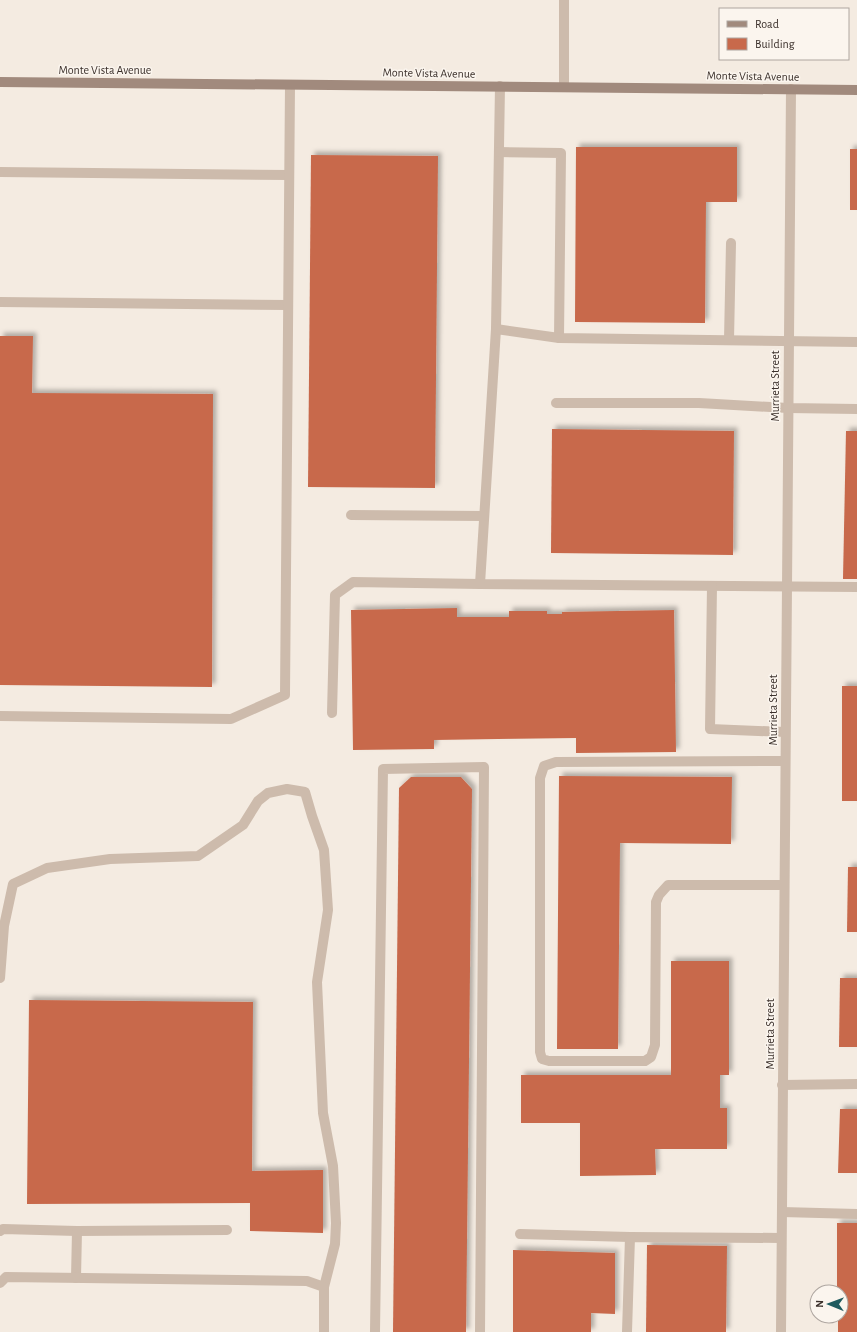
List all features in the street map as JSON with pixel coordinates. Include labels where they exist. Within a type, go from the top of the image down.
[{"type":"street","points":[[564,0],[564,87]]},
{"type":"street","name":"Monte Vista Avenue","points":[[0,82],[857,90]]},
{"type":"street","points":[[0,716],[231,719],[285,695],[290,84]]},
{"type":"street","points":[[480,584],[496,329],[500,86]]},
{"type":"street","name":"Murrieta Street","points":[[780,1332],[791,89]]},
{"type":"street","points":[[499,152],[561,153],[559,338]]},
{"type":"street","points":[[0,172],[289,175]]},
{"type":"street","points":[[729,340],[731,242]]},
{"type":"street","points":[[0,302],[288,305]]},
{"type":"street","points":[[496,329],[559,338],[857,342]]},
{"type":"street","points":[[556,403],[699,403],[788,408],[857,409]]},
{"type":"street","points":[[351,515],[484,516]]},
{"type":"street","points":[[332,713],[335,595],[353,582],[857,587]]},
{"type":"street","points":[[712,586],[710,729],[785,732]]},
{"type":"street","points":[[784,885],[668,885],[659,895],[656,902],[655,1045],[651,1057],[645,1060],[549,1061],[542,1059],[540,1052],[540,778],[544,766],[556,762],[785,760]]},
{"type":"street","points":[[375,1332],[383,769],[484,767],[480,1332]]},
{"type":"street","points":[[0,978],[4,926],[14,884],[47,868],[110,859],[198,856],[243,825],[258,801],[268,793],[288,789],[305,792],[324,850],[328,910],[317,982],[323,1113],[332,1166],[336,1223],[335,1244],[324,1287],[324,1332]]},
{"type":"street","points":[[782,1084],[857,1084]]},
{"type":"street","points":[[782,1212],[857,1214]]},
{"type":"street","points":[[0,1231],[3,1229],[77,1231],[227,1230]]},
{"type":"street","points":[[76,1278],[77,1231]]},
{"type":"street","points":[[520,1234],[630,1237],[781,1238]]},
{"type":"street","points":[[627,1332],[630,1237]]},
{"type":"street","points":[[0,1283],[6,1277],[307,1281],[324,1287]]},
{"type":"building","points":[[576,147],[737,147],[737,202],[706,202],[705,323],[575,322]]},
{"type":"building","points":[[850,149],[857,149],[857,210],[850,210]]},
{"type":"building","points":[[311,155],[438,156],[435,488],[308,487]]},
{"type":"building","points":[[0,336],[33,336],[32,393],[213,394],[212,687],[0,685]]},
{"type":"building","points":[[552,429],[734,431],[733,555],[551,553]]},
{"type":"building","points":[[846,431],[857,431],[857,579],[843,579]]},
{"type":"building","points":[[457,608],[457,617],[509,617],[509,611],[547,611],[547,614],[562,614],[562,612],[674,610],[676,752],[576,753],[576,738],[434,740],[434,749],[353,750],[351,610]]},
{"type":"building","points":[[842,686],[857,686],[857,801],[842,801]]},
{"type":"building","points":[[559,776],[732,777],[731,844],[620,843],[618,1049],[557,1049]]},
{"type":"building","points":[[411,777],[461,777],[472,789],[466,1332],[393,1332],[399,788]]},
{"type":"building","points":[[848,867],[857,867],[857,932],[847,932]]},
{"type":"building","points":[[671,961],[729,961],[729,1075],[720,1075],[720,1108],[727,1108],[727,1149],[655,1149],[656,1175],[580,1176],[580,1123],[521,1123],[521,1075],[671,1075]]},
{"type":"building","points":[[840,978],[857,978],[857,1047],[839,1047]]},
{"type":"building","points":[[29,1000],[253,1002],[252,1171],[323,1170],[323,1233],[250,1231],[250,1203],[27,1204]]},
{"type":"building","points":[[840,1109],[857,1109],[857,1173],[838,1173]]},
{"type":"building","points":[[837,1223],[857,1223],[857,1332],[838,1332],[838,1324],[849,1324],[849,1284],[837,1284]]},
{"type":"building","points":[[647,1245],[727,1246],[726,1332],[646,1332]]},
{"type":"building","points":[[513,1250],[615,1253],[615,1314],[591,1313],[591,1332],[513,1332]]}]
